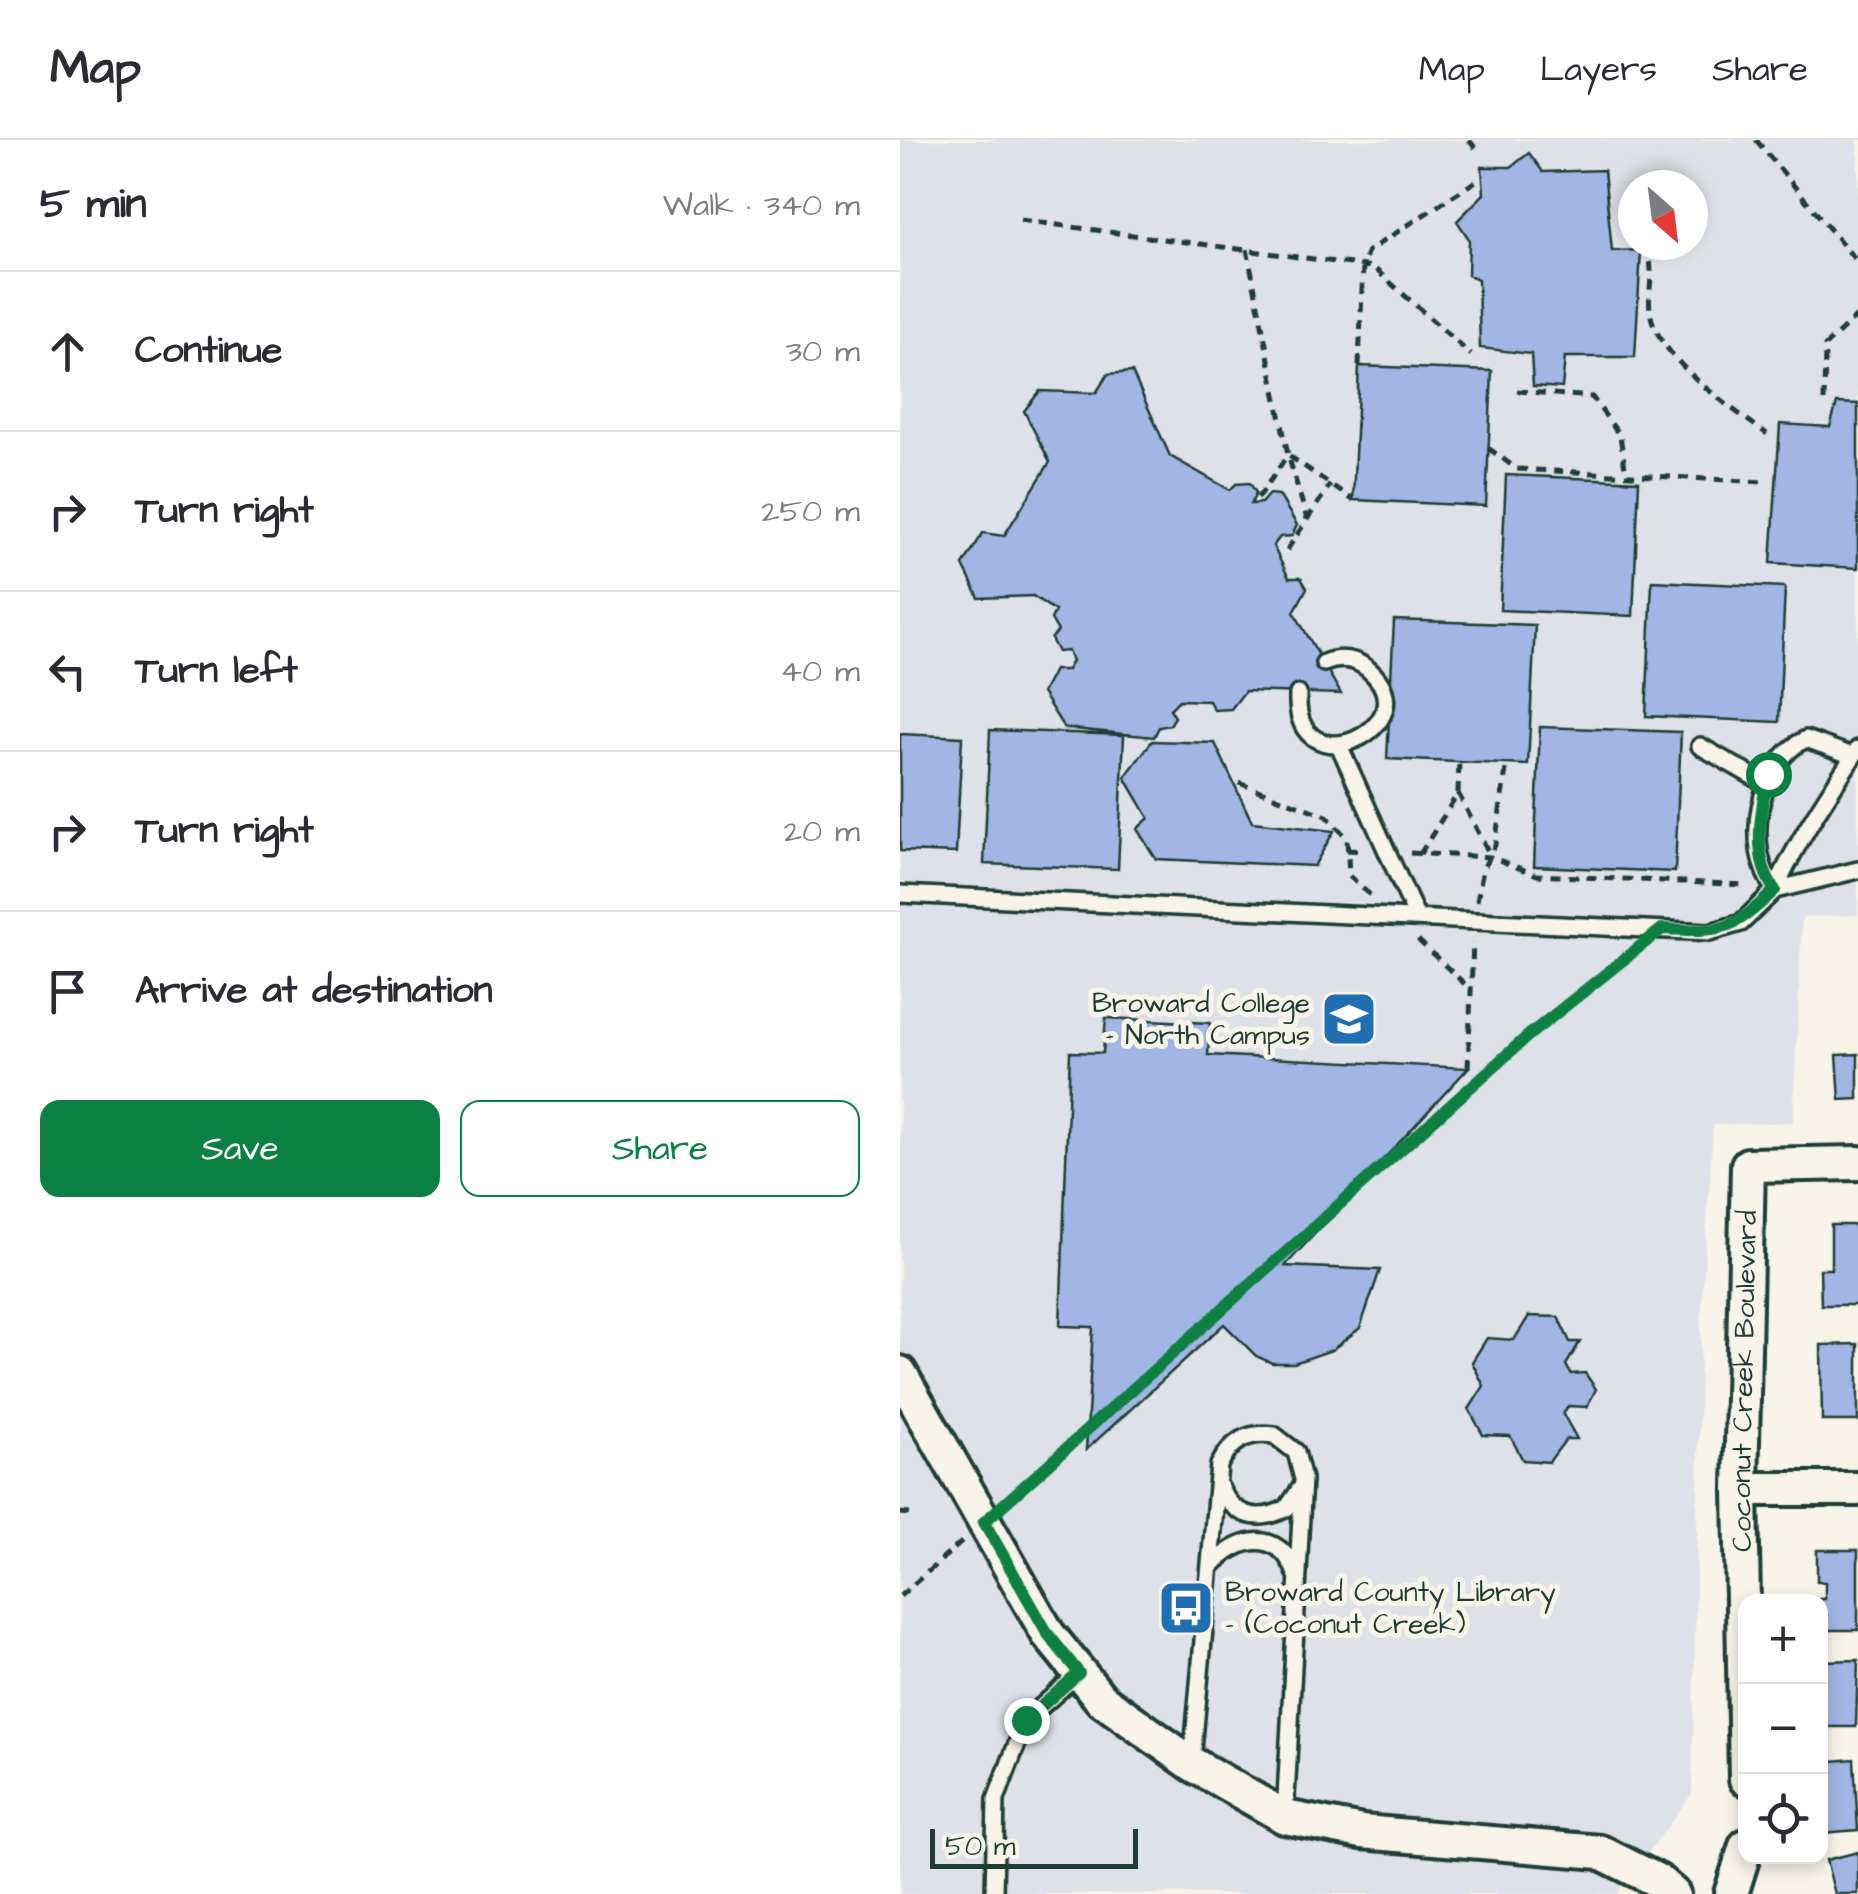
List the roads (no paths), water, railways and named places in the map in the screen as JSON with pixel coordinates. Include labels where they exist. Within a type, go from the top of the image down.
[{"type":"street","name":"Coconut Creek Boulevard","points":[[1746,1774],[1741,1489],[1748,1165],[1858,1164]]},
{"type":"street","points":[[900,1373],[1048,1634],[1101,1699],[1192,1764],[1285,1817],[1362,1832],[1600,1852],[1658,1880],[1673,1894]]},
{"type":"street","points":[[1741,1489],[1858,1489]]},
{"type":"street","points":[[1731,1894],[1740,1864]]},
{"type":"street","points":[[1752,1864],[1758,1894]]},
{"type":"lane","points":[[1298,694],[1304,724],[1325,742],[1338,745],[1366,736],[1383,713],[1380,684],[1360,663],[1346,659],[1324,662]]},
{"type":"lane","points":[[900,894],[1710,932],[1741,923],[1775,890],[1792,851],[1856,752],[1806,739],[1790,747],[1768,774],[1762,873],[1775,890]]},
{"type":"lane","points":[[1338,745],[1384,852],[1418,918]]},
{"type":"lane","points":[[1700,746],[1766,784]]},
{"type":"lane","points":[[1775,890],[1858,870]]},
{"type":"lane","points":[[1192,1764],[1220,1465],[1228,1449],[1242,1438],[1260,1433],[1286,1442],[1296,1452],[1303,1480],[1285,1817]]},
{"type":"lane","points":[[1219,1483],[1226,1500],[1239,1512],[1256,1518],[1287,1508],[1298,1496],[1303,1480]]},
{"type":"lane","points":[[1211,1566],[1242,1541],[1260,1540],[1278,1546],[1291,1560],[1298,1578]]},
{"type":"lane","points":[[994,1894],[996,1799],[1026,1720],[1079,1673]]},
{"type":"place","name":"Broward College - North Campus","points":[[1349,1019]]},
{"type":"place","name":"Broward County Library - (Coconut Creek)","points":[[1186,1608]]}]
